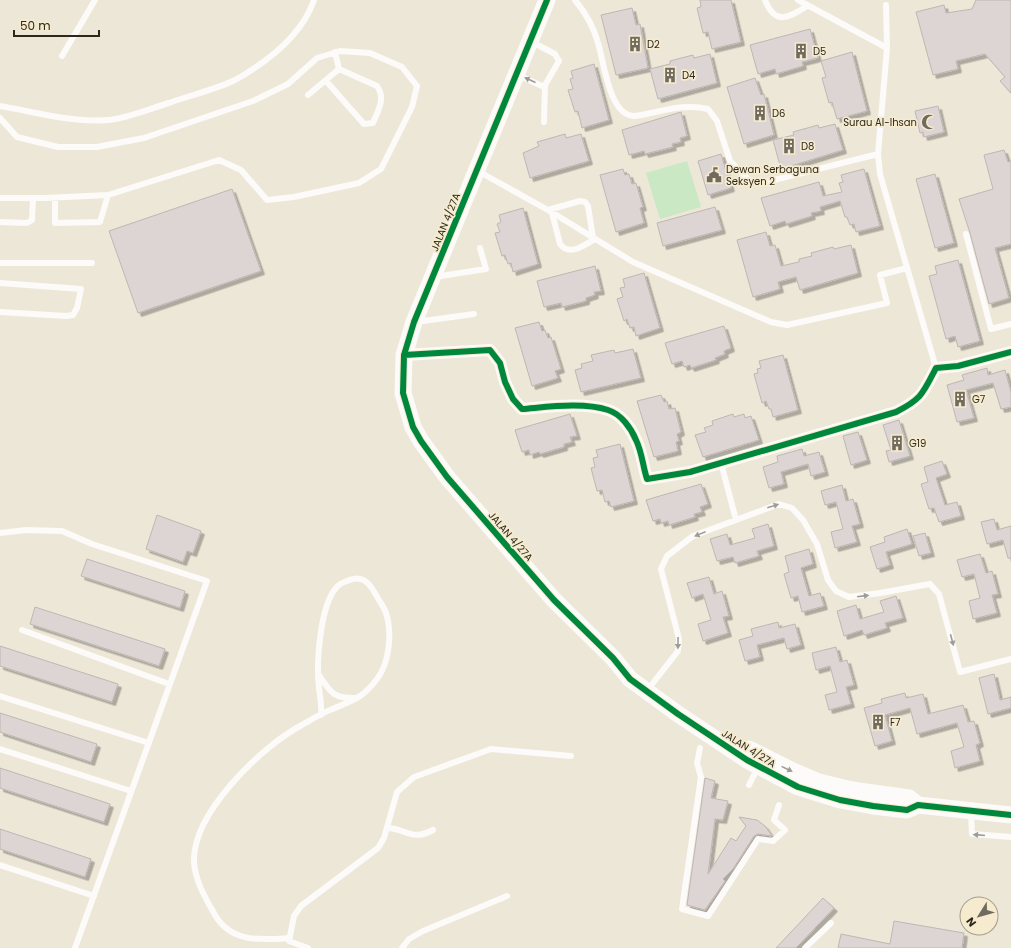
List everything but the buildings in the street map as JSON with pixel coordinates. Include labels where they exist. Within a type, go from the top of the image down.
[{"type":"street","name":"JALAN 4/27A","points":[[547,0],[414,322],[404,355],[403,393],[413,427],[426,449],[447,477],[554,600],[613,658],[630,679],[650,695],[761,762],[819,782],[852,790],[909,798],[918,805],[971,809],[1011,815]]},
{"type":"street","points":[[404,355],[490,350],[500,362],[504,382],[513,399],[522,409],[560,406],[588,407],[608,410],[623,420],[637,441],[647,479],[690,472],[896,412],[915,402],[925,390],[936,368],[958,366],[1011,352]]},
{"type":"street","name":"JALAN 4/27A","points":[[613,658],[636,671],[736,741],[761,762]]},
{"type":"lane","points":[[62,56],[95,0]]},
{"type":"lane","points":[[0,106],[66,119],[109,120],[152,108],[234,80],[269,56],[293,36],[309,16],[314,0]]},
{"type":"lane","points":[[575,0],[584,10],[598,41],[613,100],[622,111],[633,116],[680,107],[697,106],[708,109],[717,121],[730,162],[750,181],[762,183],[878,154]]},
{"type":"lane","points":[[765,0],[769,9],[774,15],[780,18],[795,14],[807,6]]},
{"type":"lane","points":[[798,0],[887,48]]},
{"type":"lane","points":[[886,5],[887,48],[878,154],[880,174],[936,368]]},
{"type":"lane","points":[[530,41],[558,57],[559,61],[546,85],[544,122]]},
{"type":"lane","points":[[0,118],[17,137],[58,147],[97,147],[144,138],[252,102],[288,84],[316,58],[340,51],[370,53],[402,67],[417,86],[412,107],[381,169],[359,183],[294,197],[266,200],[241,170],[219,160],[108,195],[55,198],[0,198]]},
{"type":"lane","points":[[335,52],[339,69]]},
{"type":"lane","points":[[308,95],[326,82],[339,69]]},
{"type":"lane","points":[[326,82],[364,124],[373,123],[382,101],[381,92],[377,86],[339,69]]},
{"type":"lane","points":[[517,74],[542,86],[546,85]]},
{"type":"lane","points":[[477,170],[550,211],[633,262],[771,322],[787,325],[887,303],[880,275],[907,268]]},
{"type":"lane","points":[[55,198],[55,223],[100,222],[108,195]]},
{"type":"lane","points":[[0,222],[27,223],[32,220],[33,198]]},
{"type":"lane","points":[[550,211],[580,201],[585,202],[588,206],[594,238]]},
{"type":"lane","points":[[550,211],[562,247],[569,250],[575,250],[594,238]]},
{"type":"lane","points":[[966,234],[991,329],[1011,324]]},
{"type":"lane","points":[[433,278],[486,269],[480,248]]},
{"type":"lane","points":[[0,263],[92,263]]},
{"type":"lane","points":[[0,283],[81,290],[77,308],[73,315],[66,316],[0,312]]},
{"type":"lane","points":[[414,322],[474,314]]},
{"type":"lane","points":[[721,463],[736,520]]},
{"type":"lane","points":[[653,683],[678,651],[679,639],[661,569],[667,556],[693,536],[779,504],[792,508],[803,520],[817,544],[828,580],[836,591],[849,597],[880,594],[915,585],[930,584],[939,594],[960,672],[1011,658]]},
{"type":"lane","points":[[0,532],[26,530],[62,531],[92,544],[207,581],[76,948]]},
{"type":"lane","points":[[289,938],[252,940],[238,936],[217,919],[199,884],[194,863],[195,843],[205,820],[251,763],[297,727],[365,694],[379,677],[389,646],[388,623],[385,611],[369,583],[360,578],[352,579],[336,587],[329,601],[320,638],[318,674],[322,705],[321,715]]},
{"type":"lane","points":[[22,630],[169,684]]},
{"type":"lane","points":[[318,674],[331,693],[338,696],[359,698]]},
{"type":"lane","points":[[0,696],[149,743]]},
{"type":"lane","points":[[700,748],[697,763],[701,777],[682,909],[708,916],[758,839],[772,841],[785,830],[774,820],[779,805]]},
{"type":"lane","points":[[0,749],[131,791]]},
{"type":"lane","points":[[308,948],[289,941],[294,916],[301,906],[378,848],[384,838],[398,792],[414,777],[491,749],[570,756]]},
{"type":"lane","points":[[749,785],[761,762]]},
{"type":"lane","points":[[971,809],[972,834],[1011,838]]},
{"type":"lane","points":[[387,828],[393,828],[407,834],[423,835],[433,830]]},
{"type":"lane","points":[[0,865],[94,896]]},
{"type":"lane","points":[[402,948],[409,939],[423,931],[507,896]]},
{"type":"lane","points":[[805,948],[831,923]]},
{"type":"green space","points":[[687,161],[701,207],[660,219],[646,173]]},
{"type":"cycle path","points":[[547,0],[414,322],[404,355],[403,393],[413,427],[421,441],[447,477],[554,600],[613,658],[630,679],[678,714],[747,760],[798,787],[840,800],[907,810],[918,805],[1011,815]]},
{"type":"cycle path","points":[[404,355],[490,350],[500,363],[505,382],[513,399],[522,409],[554,406],[588,406],[613,412],[625,422],[634,435],[640,449],[647,479],[690,472],[896,412],[917,399],[928,384],[936,368],[958,366],[1011,352]]},
{"type":"place","name":"D2","points":[[635,44]]},
{"type":"place","name":"D5","points":[[801,51]]},
{"type":"place","name":"D4","points":[[670,75]]},
{"type":"place","name":"D6","points":[[760,113]]},
{"type":"place","name":"Surau Al-Ihsan","points":[[929,122]]},
{"type":"place","name":"D8","points":[[789,146]]},
{"type":"place","name":"Dewan Serbaguna Seksyen 2","points":[[714,175]]},
{"type":"place","name":"G7","points":[[960,399]]},
{"type":"place","name":"G19","points":[[897,443]]},
{"type":"place","name":"F7","points":[[878,722]]}]
